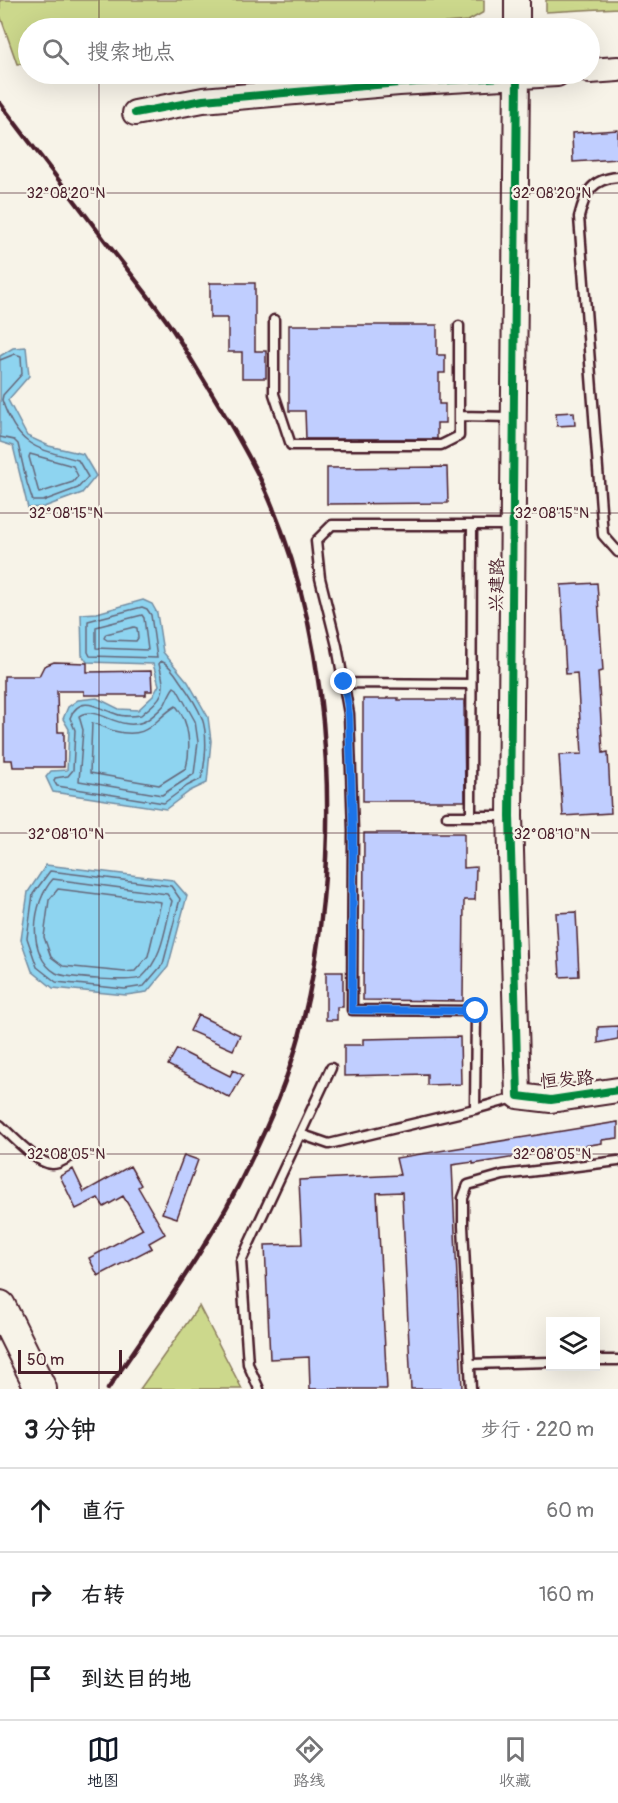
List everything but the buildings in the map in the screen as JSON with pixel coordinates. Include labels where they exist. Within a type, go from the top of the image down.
[{"type":"highway","points":[[0,1308],[39,1388]]},
{"type":"street","points":[[517,0],[517,18]]},
{"type":"street","points":[[600,70],[618,69]]},
{"type":"street","points":[[135,113],[203,100],[377,84]]},
{"type":"street","name":"兴建路","points":[[517,84],[510,816],[518,1096]]},
{"type":"street","name":"恒发路","points":[[518,1096],[551,1100],[618,1090]]},
{"type":"lane","points":[[618,177],[605,178],[585,194],[579,217],[603,535],[618,552]]},
{"type":"lane","points":[[274,320],[274,394],[291,445],[441,445],[459,436],[459,326]]},
{"type":"lane","points":[[459,416],[514,417]]},
{"type":"lane","points":[[475,1109],[476,1011],[352,1010],[353,830],[349,714],[337,646],[320,578],[316,541],[332,525],[513,525]]},
{"type":"lane","points":[[471,816],[472,525]]},
{"type":"lane","points":[[344,682],[471,684]]},
{"type":"lane","points":[[447,816],[510,816]]},
{"type":"lane","points":[[259,1389],[248,1364],[241,1261],[331,1068]]},
{"type":"lane","points":[[300,1134],[329,1144],[475,1109],[518,1096]]},
{"type":"lane","points":[[0,1125],[29,1152],[47,1164],[55,1164],[70,1157]]},
{"type":"lane","points":[[471,1389],[463,1226],[463,1198],[468,1185],[503,1175],[618,1161]]},
{"type":"lane","points":[[600,1360],[618,1360]]},
{"type":"lane","points":[[470,1364],[546,1362]]},
{"type":"green space","points":[[0,0],[484,0],[484,12],[473,18],[18,18],[17,64],[0,15]]},
{"type":"green space","points":[[546,0],[618,0],[618,8],[546,12]]},
{"type":"green space","points":[[199,1306],[242,1389],[140,1389]]},
{"type":"water","points":[[26,347],[29,376],[8,400],[27,436],[49,446],[83,454],[96,476],[82,493],[44,507],[28,508],[13,446],[0,442],[0,356],[13,348]]},
{"type":"water","points":[[143,600],[152,604],[157,613],[163,652],[188,682],[208,717],[211,741],[207,783],[190,791],[166,809],[53,792],[46,777],[51,771],[67,770],[69,729],[63,719],[68,707],[78,700],[97,698],[119,709],[138,710],[153,696],[159,685],[153,664],[87,662],[82,655],[81,614],[97,613]]},
{"type":"water","points":[[46,865],[173,880],[187,896],[168,967],[147,992],[126,995],[53,988],[32,971],[21,940],[28,892]]},
{"type":"railway","points":[[0,103],[166,320],[258,474],[288,550],[307,617],[319,687],[326,759],[327,831],[323,902],[313,971],[299,1037],[289,1070],[264,1133],[218,1223],[108,1389]]},
{"type":"cycle path","points":[[135,113],[203,100],[387,84]]},
{"type":"cycle path","points":[[517,84],[510,816],[518,1096],[551,1100],[618,1090]]},
{"type":"route","points":[[344,682],[349,714],[353,830],[352,1010],[476,1011]]}]
